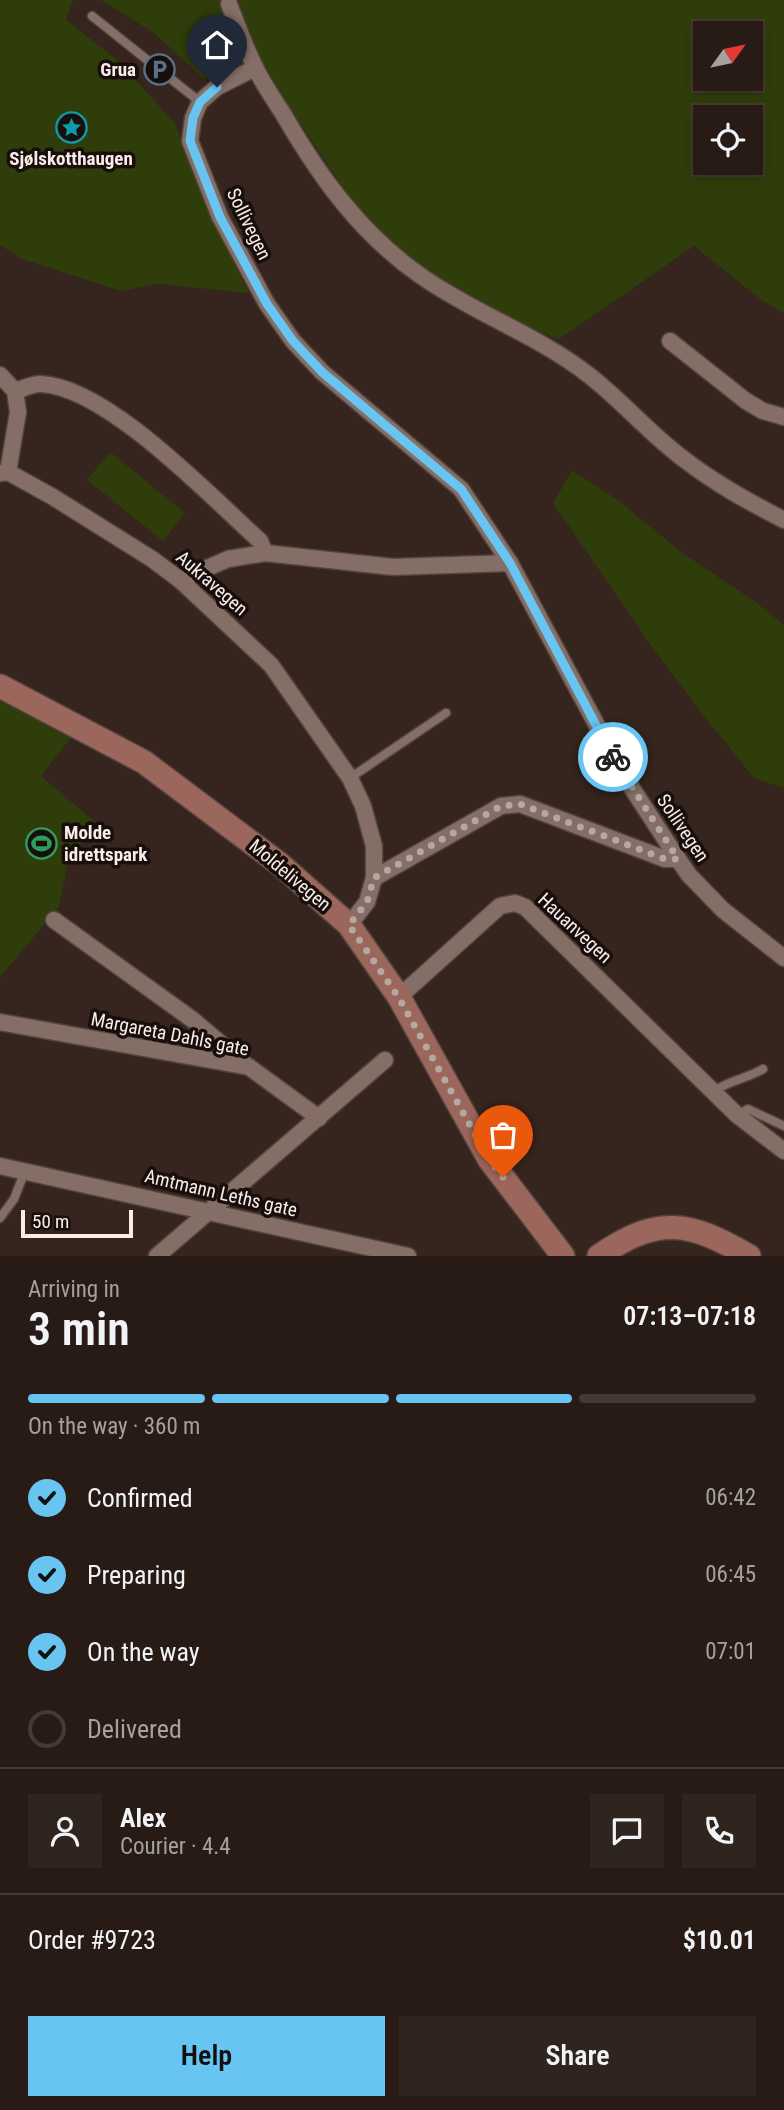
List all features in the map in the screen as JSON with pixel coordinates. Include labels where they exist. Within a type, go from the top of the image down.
[{"type":"main road","name":"Moldelivegen","points":[[0,686],[144,762],[281,865],[349,925],[399,998],[489,1159],[563,1256]]},
{"type":"main road","points":[[599,1256],[641,1233],[675,1226],[702,1233],[749,1256]]},
{"type":"street","points":[[229,4],[255,68],[319,172],[347,209],[380,244],[422,277],[476,309],[535,338],[589,375],[683,459],[730,492],[784,520]]},
{"type":"street","points":[[200,102],[217,87],[255,68]]},
{"type":"street","name":"Sollivegen","points":[[200,102],[193,118],[190,141],[220,217],[267,304],[293,341],[322,372],[461,489],[510,563],[624,776],[689,875],[723,910],[781,953]]},
{"type":"street","points":[[670,341],[746,401],[762,411],[784,417]]},
{"type":"street","points":[[0,375],[15,391],[18,412],[4,472]]},
{"type":"street","points":[[15,391],[38,383],[70,389],[99,403],[140,434],[260,541],[265,554]]},
{"type":"street","name":"Aukravegen","points":[[4,472],[53,497],[119,541],[152,559],[180,580],[271,665],[350,778],[363,806],[374,846],[374,878],[367,902],[349,925]]},
{"type":"street","points":[[180,580],[228,559],[265,554],[393,567],[510,563]]},
{"type":"street","points":[[374,878],[501,806],[520,804],[665,859],[678,859]]},
{"type":"street","name":"Hauanvegen","points":[[399,998],[500,906],[515,902],[525,907],[737,1115],[784,1151]]},
{"type":"street","points":[[54,920],[193,1020],[249,1067]]},
{"type":"street","name":"Margareta Dahls gate","points":[[0,1022],[249,1067],[319,1118]]},
{"type":"street","points":[[157,1256],[385,1060]]},
{"type":"street","name":"Amtmann Leths gate","points":[[0,1166],[408,1256]]},
{"type":"lane","points":[[92,16],[200,102]]},
{"type":"lane","points":[[350,778],[446,713]]},
{"type":"lane","points":[[713,1092],[728,1082],[746,1078],[763,1069]]},
{"type":"lane","points":[[737,1115],[748,1109],[784,1126]]},
{"type":"lane","points":[[0,1218],[14,1199],[25,1171]]},
{"type":"green space","points":[[0,0],[73,0],[66,20],[116,59],[175,123],[212,220],[249,293],[158,284],[121,291],[22,259],[0,245]]},
{"type":"green space","points":[[97,0],[784,0],[784,313],[760,299],[694,246],[559,339],[478,309],[375,236],[259,56],[233,72],[204,79],[154,33],[103,1]]},
{"type":"green space","points":[[110,452],[185,513],[163,541],[87,480]]},
{"type":"green space","points":[[572,471],[615,498],[684,554],[757,603],[784,625],[784,788],[754,778],[650,644],[553,503]]},
{"type":"green space","name":"Molde idrettspark","points":[[0,693],[77,730],[41,776],[96,823],[68,862],[59,907],[0,977]]},
{"type":"way so far","points":[[503,1177],[489,1159],[399,998],[349,925],[367,902],[374,878],[501,806],[520,804],[665,859],[678,859],[613,757]]},
{"type":"place","name":"Grua","points":[[159,69]]},
{"type":"place","name":"Sjølskotthaugen","points":[[71,127]]},
{"type":"place","name":"Molde idrettspark","points":[[41,843]]},
{"type":"route","points":[[217,87],[200,102],[193,118],[190,141],[220,217],[267,304],[293,341],[322,372],[461,489],[510,563],[613,757]]}]
